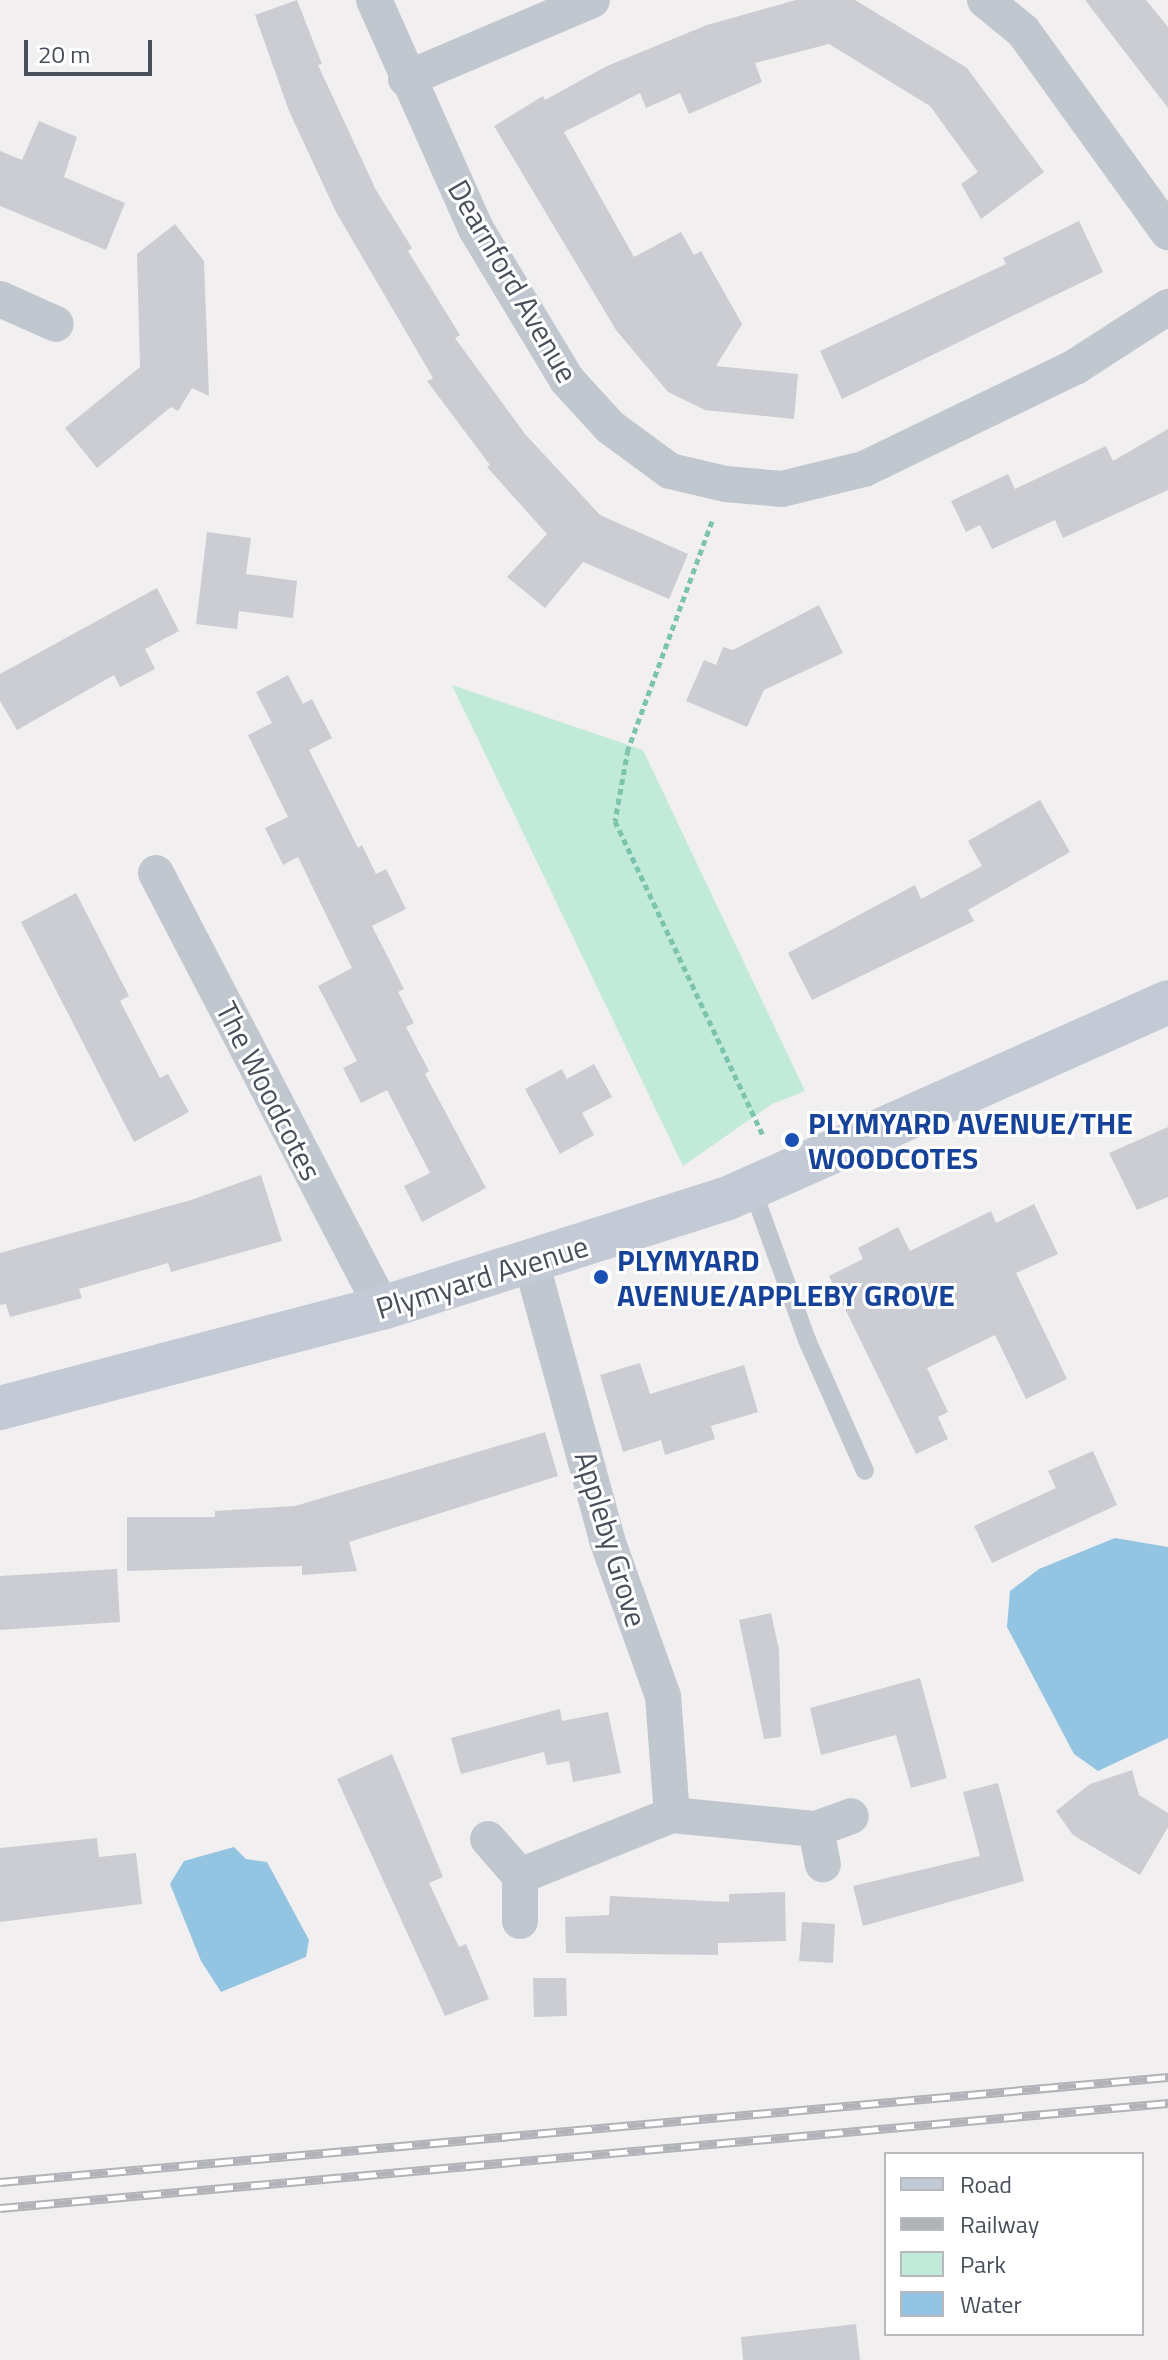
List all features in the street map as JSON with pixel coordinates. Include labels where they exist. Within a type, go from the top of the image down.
[{"type":"street","name":"Dearnford Avenue","points":[[374,0],[406,79],[476,229],[567,380],[610,427],[670,471],[726,484],[782,489],[864,469],[1075,367],[1168,307]]},
{"type":"street","points":[[406,79],[592,0]]},
{"type":"street","points":[[985,0],[1023,31],[1168,232]]},
{"type":"street","points":[[0,299],[56,324]]},
{"type":"street","name":"The Woodcotes","points":[[156,873],[382,1308]]},
{"type":"street","name":"Plymyard Avenue","points":[[0,1408],[382,1308],[532,1265],[767,1181],[1168,1002]]},
{"type":"street","name":"Appleby Grove","points":[[532,1265],[607,1540],[663,1696],[672,1815]]},
{"type":"street","points":[[520,1876],[672,1815],[816,1829],[851,1816]]},
{"type":"street","points":[[816,1829],[823,1864]]},
{"type":"street","points":[[488,1839],[520,1876],[520,1921]]},
{"type":"lane","points":[[767,1181],[807,1340],[865,1471]]},
{"type":"path","points":[[726,484],[628,749],[615,821],[767,1181]]},
{"type":"green space","points":[[452,685],[643,750],[805,1091],[772,1104],[683,1166]]},
{"type":"water","points":[[1115,1538],[1168,1547],[1168,1738],[1098,1771],[1074,1754],[1007,1627],[1010,1591],[1039,1569]]},
{"type":"water","points":[[234,1847],[246,1859],[267,1862],[309,1940],[306,1957],[221,1992],[201,1961],[170,1884],[184,1861]]},
{"type":"building","points":[[297,0],[322,64],[318,65],[376,190],[412,248],[408,251],[460,335],[455,338],[525,434],[600,515],[688,554],[669,599],[583,562],[545,608],[507,577],[547,534],[487,467],[490,465],[427,381],[433,378],[336,212],[289,111],[255,15]]},
{"type":"building","points":[[796,0],[855,0],[967,68],[1044,172],[981,219],[961,184],[978,172],[930,106],[829,44],[755,63],[762,82],[689,114],[680,93],[646,108],[640,93],[564,132],[634,257],[681,232],[694,255],[701,251],[742,324],[716,366],[798,374],[794,419],[705,410],[668,392],[616,330],[494,126],[543,96],[545,100],[607,66],[707,25]]},
{"type":"building","points":[[1085,0],[1146,0],[1168,27],[1168,108]]},
{"type":"building","points":[[39,121],[77,137],[64,177],[125,203],[106,250],[0,206],[0,151],[22,160]]},
{"type":"building","points":[[1079,221],[1103,272],[842,399],[820,351],[1006,264],[1003,258]]},
{"type":"building","points":[[175,224],[204,261],[209,396],[192,388],[178,411],[171,407],[97,468],[65,428],[140,367],[137,254]]},
{"type":"building","points":[[1168,429],[1168,490],[1063,538],[1055,520],[992,549],[980,525],[966,532],[951,501],[1008,474],[1015,489],[1106,446],[1113,461]]},
{"type":"building","points":[[207,532],[251,538],[246,574],[297,581],[293,618],[239,611],[237,629],[196,624]]},
{"type":"building","points":[[157,588],[179,631],[145,649],[155,669],[120,687],[114,675],[17,730],[0,701],[0,674]]},
{"type":"building","points":[[819,605],[843,653],[764,690],[747,727],[686,701],[704,660],[716,665],[723,647],[733,650]]},
{"type":"building","points":[[288,675],[303,704],[312,699],[332,738],[309,750],[358,848],[362,845],[376,874],[386,869],[406,909],[372,926],[404,989],[398,992],[414,1023],[406,1027],[429,1071],[425,1074],[486,1188],[422,1222],[404,1186],[430,1173],[387,1090],[361,1103],[343,1068],[357,1061],[318,986],[352,968],[298,857],[283,865],[265,828],[288,817],[248,735],[272,723],[256,692]]},
{"type":"building","points":[[1040,800],[1070,852],[968,910],[974,921],[812,1000],[788,953],[915,885],[921,899],[982,866],[968,841]]},
{"type":"building","points":[[76,893],[129,996],[120,1001],[160,1078],[168,1074],[189,1112],[134,1142],[21,922]]},
{"type":"building","points":[[594,1064],[612,1097],[582,1113],[594,1135],[560,1154],[525,1089],[562,1069],[567,1079]]},
{"type":"building","points":[[1168,1127],[1168,1197],[1137,1210],[1109,1153]]},
{"type":"building","points":[[261,1175],[282,1241],[171,1272],[168,1263],[79,1289],[82,1298],[10,1317],[6,1304],[0,1305],[0,1253],[191,1200]]},
{"type":"building","points":[[1034,1204],[1058,1254],[1016,1273],[1067,1379],[1026,1399],[995,1335],[927,1368],[948,1412],[938,1417],[948,1439],[916,1454],[829,1276],[863,1259],[858,1248],[898,1227],[910,1251],[991,1211],[996,1223]]},
{"type":"building","points":[[640,1363],[650,1394],[744,1365],[758,1412],[711,1426],[715,1439],[665,1455],[661,1440],[623,1452],[600,1375]]},
{"type":"building","points":[[545,1432],[558,1476],[349,1542],[357,1571],[302,1575],[302,1566],[127,1571],[127,1517],[215,1517],[215,1511],[295,1506]]},
{"type":"building","points":[[1093,1451],[1117,1505],[992,1563],[974,1526],[1056,1488],[1048,1471]]},
{"type":"building","points":[[117,1569],[120,1622],[0,1630],[0,1576]]},
{"type":"building","points":[[771,1613],[779,1650],[781,1737],[764,1739],[739,1620]]},
{"type":"building","points":[[920,1678],[947,1778],[911,1788],[896,1735],[821,1755],[810,1708]]},
{"type":"building","points":[[560,1709],[562,1721],[608,1712],[621,1773],[573,1782],[569,1761],[547,1765],[544,1752],[461,1774],[451,1738]]},
{"type":"building","points":[[392,1754],[443,1877],[429,1883],[459,1947],[466,1944],[489,1999],[445,2016],[337,1779]]},
{"type":"building","points":[[1132,1770],[1139,1795],[1168,1813],[1168,1827],[1140,1875],[1073,1835],[1056,1811],[1090,1784]]},
{"type":"building","points":[[998,1783],[1024,1881],[863,1926],[853,1886],[980,1856],[963,1792]]},
{"type":"building","points":[[97,1838],[99,1857],[136,1853],[142,1904],[0,1922],[0,1848]]},
{"type":"building","points":[[785,1892],[786,1941],[718,1943],[718,1955],[566,1953],[565,1917],[609,1915],[610,1896],[729,1902],[729,1894]]},
{"type":"building","points":[[802,1922],[835,1924],[833,1963],[799,1961]]},
{"type":"building","points":[[533,1978],[566,1978],[567,2016],[534,2017]]},
{"type":"building","points":[[856,2324],[860,2360],[743,2360],[741,2337]]},
{"type":"railway","points":[[0,2182],[1168,2077]]},
{"type":"railway","points":[[0,2208],[1168,2103]]},
{"type":"place","name":"PLYMYARD AVENUE/THE WOODCOTES","points":[[792,1140]]},
{"type":"place","name":"PLYMYARD AVENUE/APPLEBY GROVE","points":[[601,1277]]}]
